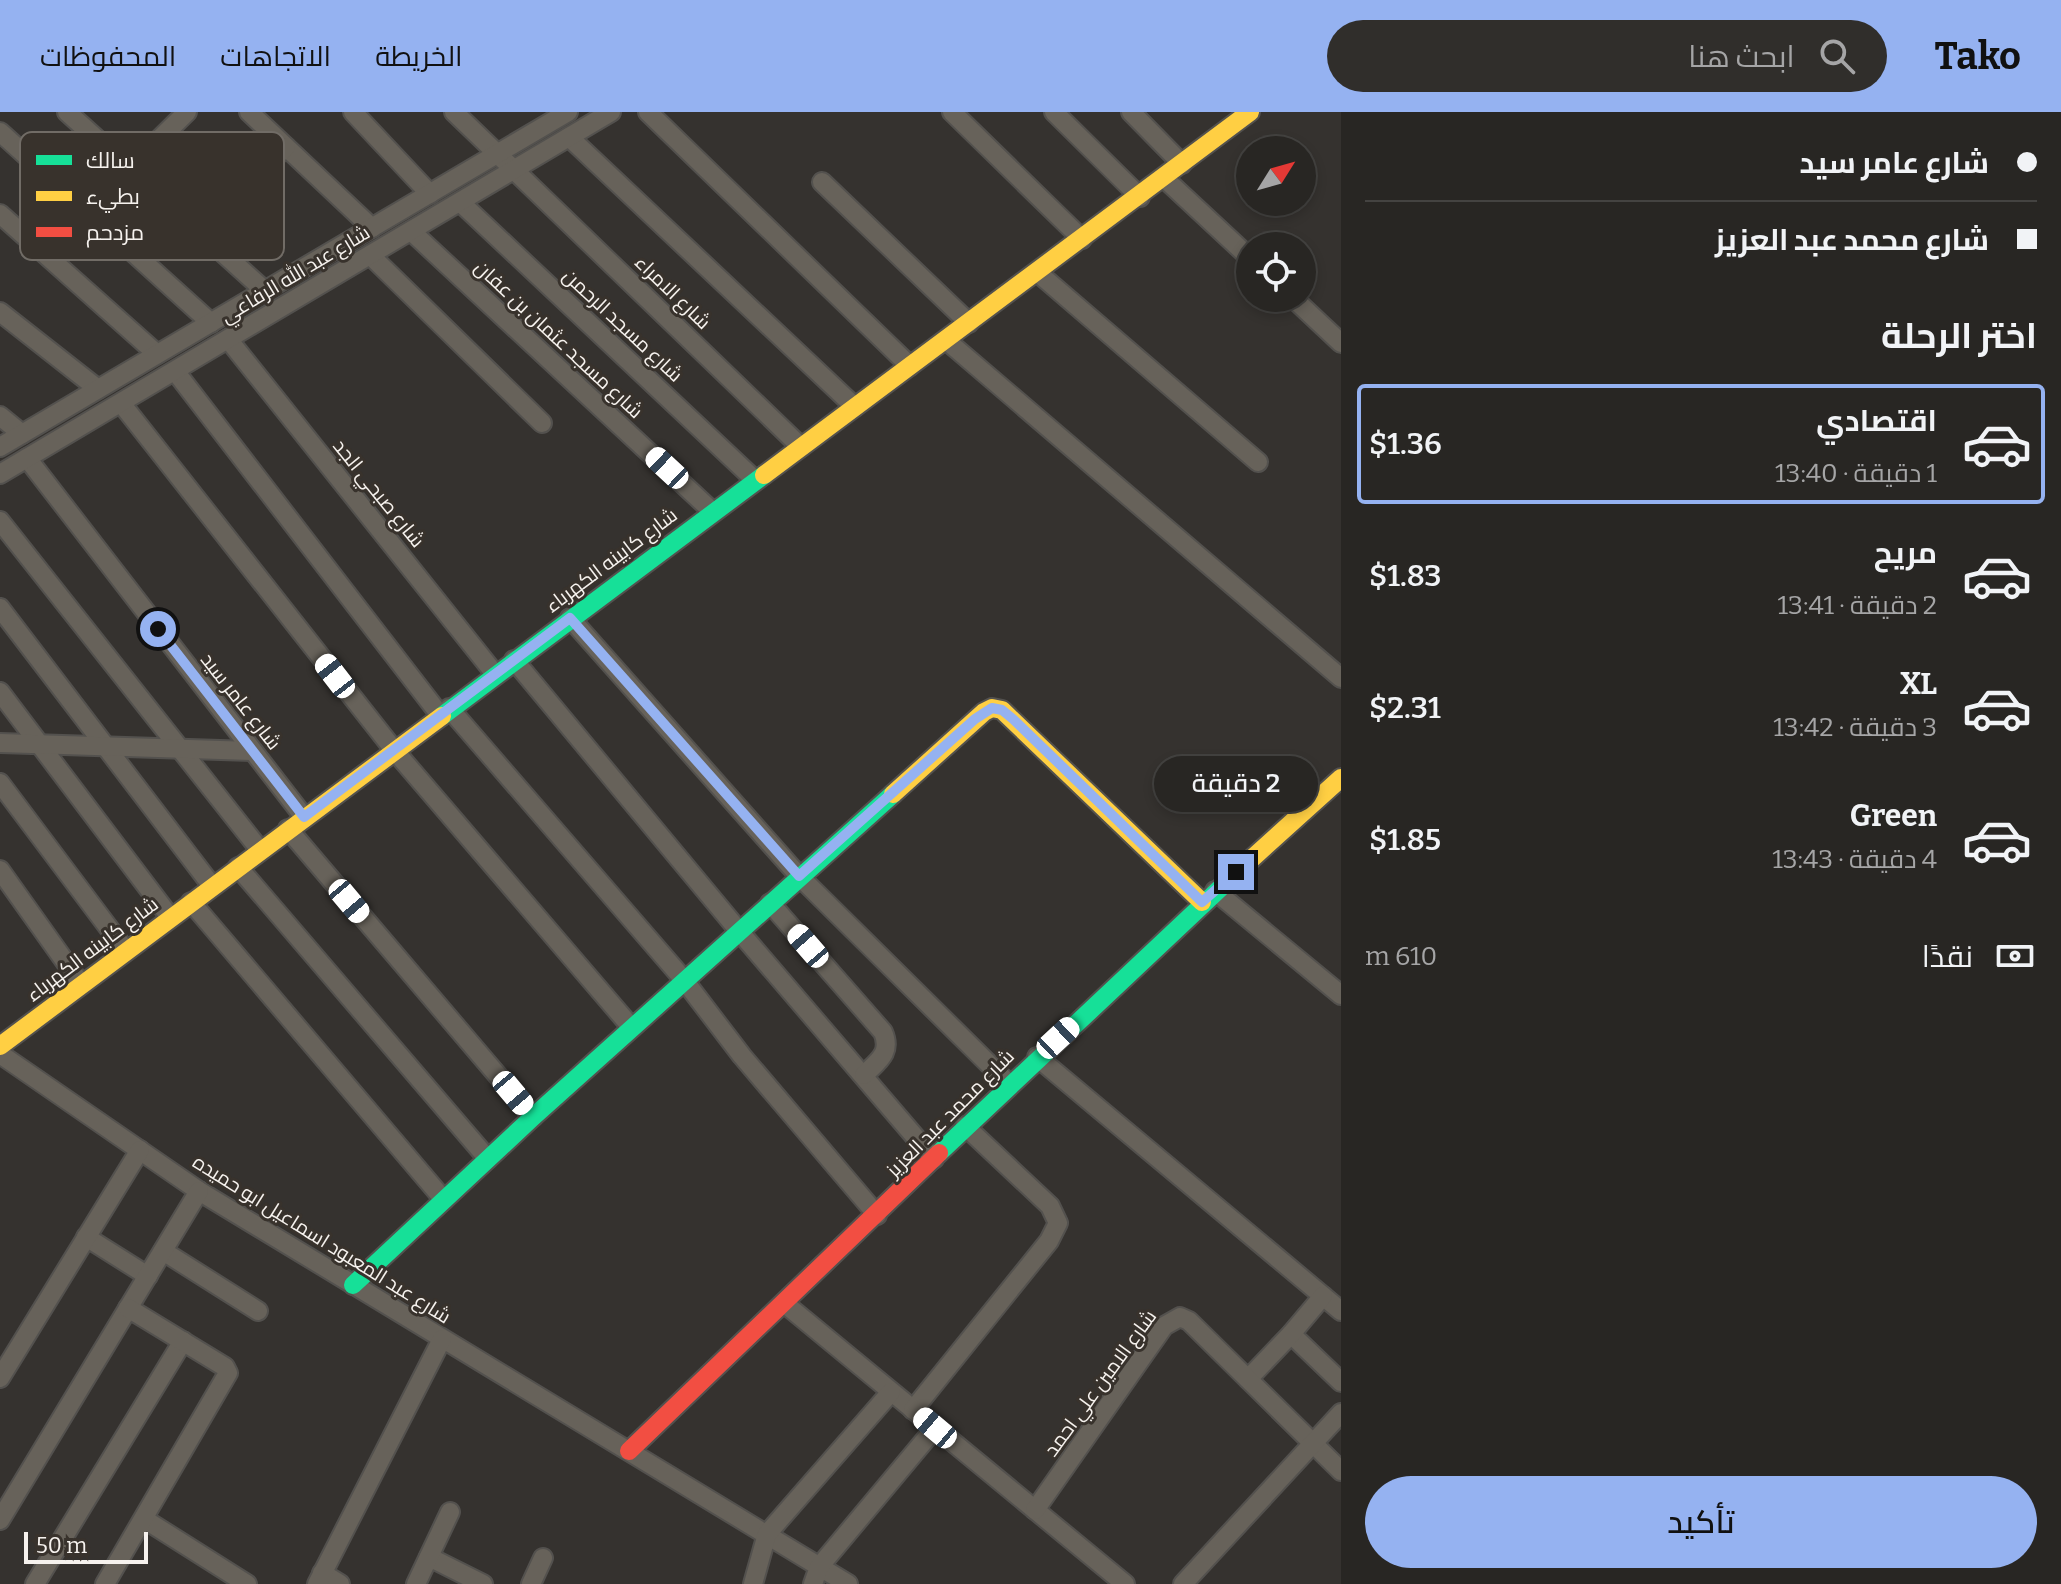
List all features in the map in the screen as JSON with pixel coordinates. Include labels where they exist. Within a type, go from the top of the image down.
[{"type":"street","points":[[67,112],[89,132]]},
{"type":"street","points":[[167,132],[187,112]]},
{"type":"street","points":[[249,112],[270,132]]},
{"type":"street","points":[[353,112],[430,194]]},
{"type":"street","name":"شارع الامراء","points":[[454,112],[801,447]]},
{"type":"street","name":"شارع عبد الله الرفاعي","points":[[0,447],[568,112]]},
{"type":"street","name":"شارع عبد الله الرفاعي","points":[[0,474],[611,112]]},
{"type":"street","points":[[648,112],[910,366]]},
{"type":"street","points":[[952,112],[1082,239]]},
{"type":"street","points":[[1054,112],[1140,197]]},
{"type":"street","points":[[1131,112],[1182,164]]},
{"type":"street","name":"شارع كابينه الكهرباء","points":[[0,1046],[755,480],[1140,197],[1237,116]]},
{"type":"street","points":[[0,132],[20,150]]},
{"type":"street","points":[[569,137],[855,407]]},
{"type":"street","points":[[286,147],[372,228]]},
{"type":"street","points":[[1164,178],[1236,245]]},
{"type":"street","points":[[822,182],[969,323]]},
{"type":"street","name":"شارع مسجد الرحمن","points":[[460,202],[755,480]]},
{"type":"street","points":[[0,214],[20,232]]},
{"type":"street","name":"شارع مسجد عثمان بن عفان","points":[[411,231],[713,512]]},
{"type":"street","points":[[370,255],[542,423]]},
{"type":"street","points":[[52,260],[157,354]]},
{"type":"street","points":[[141,260],[211,323]]},
{"type":"street","points":[[231,260],[265,291]]},
{"type":"street","points":[[1037,272],[1258,462]]},
{"type":"street","points":[[0,312],[98,389]]},
{"type":"street","points":[[1308,312],[1341,343]]},
{"type":"street","name":"شارع صبحي الجد","points":[[228,339],[495,674]]},
{"type":"street","points":[[946,340],[1341,678]]},
{"type":"street","points":[[175,371],[444,712],[684,980],[742,1056],[877,1215]]},
{"type":"street","points":[[121,403],[394,750],[632,1028]]},
{"type":"street","points":[[0,416],[22,434]]},
{"type":"street","name":"شارع عامر سيد","points":[[27,458],[304,817]]},
{"type":"street","points":[[0,521],[260,850]]},
{"type":"street","points":[[0,608],[212,886]]},
{"type":"street","points":[[570,618],[799,876],[1010,1085]]},
{"type":"street","points":[[514,660],[934,1159]]},
{"type":"street","points":[[0,692],[170,917]]},
{"type":"street","points":[[353,1285],[799,876],[975,719],[992,708],[1002,710],[1013,719],[1208,897],[1341,995]]},
{"type":"street","points":[[0,743],[252,751]]},
{"type":"street","name":"شارع محمد عبد العزيز","points":[[629,1451],[877,1215],[1037,1057],[1341,778]]},
{"type":"street","points":[[0,783],[126,951]]},
{"type":"street","points":[[288,829],[533,1117]]},
{"type":"street","points":[[238,867],[488,1159]]},
{"type":"street","points":[[0,870],[81,984]]},
{"type":"street","points":[[191,902],[444,1200]]},
{"type":"street","points":[[770,903],[883,1032],[888,1047],[885,1054],[864,1075]]},
{"type":"street","name":"شارع عبد المعبود اسماعيل ابو حميده","points":[[0,1054],[199,1191],[767,1534],[816,1575],[848,1584]]},
{"type":"street","points":[[1037,1057],[1341,1311]]},
{"type":"street","points":[[913,1410],[1049,1241],[1058,1223],[1050,1206],[965,1126]]},
{"type":"street","points":[[0,1378],[140,1150]]},
{"type":"street","points":[[0,1520],[199,1191]]},
{"type":"street","points":[[86,1237],[148,1276]]},
{"type":"street","points":[[163,1251],[258,1311]]},
{"type":"street","points":[[1248,1379],[1323,1296]]},
{"type":"street","points":[[784,1303],[1125,1584]]},
{"type":"street","points":[[105,1584],[228,1376],[225,1367],[128,1308]]},
{"type":"street","name":"شارع الامين علي احمد","points":[[1035,1510],[1164,1326],[1180,1317],[1189,1321],[1341,1471]]},
{"type":"street","points":[[1291,1334],[1341,1382]]},
{"type":"street","points":[[340,1584],[320,1579],[442,1339]]},
{"type":"street","points":[[35,1584],[183,1341]]},
{"type":"street","points":[[753,1584],[767,1534],[891,1392]]},
{"type":"street","points":[[1183,1584],[1341,1413]]},
{"type":"street","points":[[816,1575],[935,1428]]},
{"type":"street","points":[[416,1584],[450,1512]]},
{"type":"street","points":[[144,1519],[247,1584]]},
{"type":"street","points":[[429,1557],[483,1584]]},
{"type":"street","points":[[531,1584],[543,1558]]},
{"type":"traffic: fast","points":[[442,716],[764,475]]},
{"type":"traffic: fast","points":[[353,1285],[533,1117],[893,794]]},
{"type":"traffic: fast","points":[[939,1153],[1247,863]]},
{"type":"traffic: slow","points":[[764,475],[1250,112]]},
{"type":"traffic: slow","points":[[893,794],[984,712],[992,708],[1002,710],[1202,902]]},
{"type":"traffic: slow","points":[[0,1046],[442,716]]},
{"type":"traffic: slow","points":[[1247,863],[1341,778]]},
{"type":"traffic: jam","points":[[629,1451],[939,1153]]},
{"type":"route","points":[[158,629],[304,817],[570,618],[799,876],[975,719],[992,708],[1002,710],[1013,719],[1202,902],[1236,872]]}]
